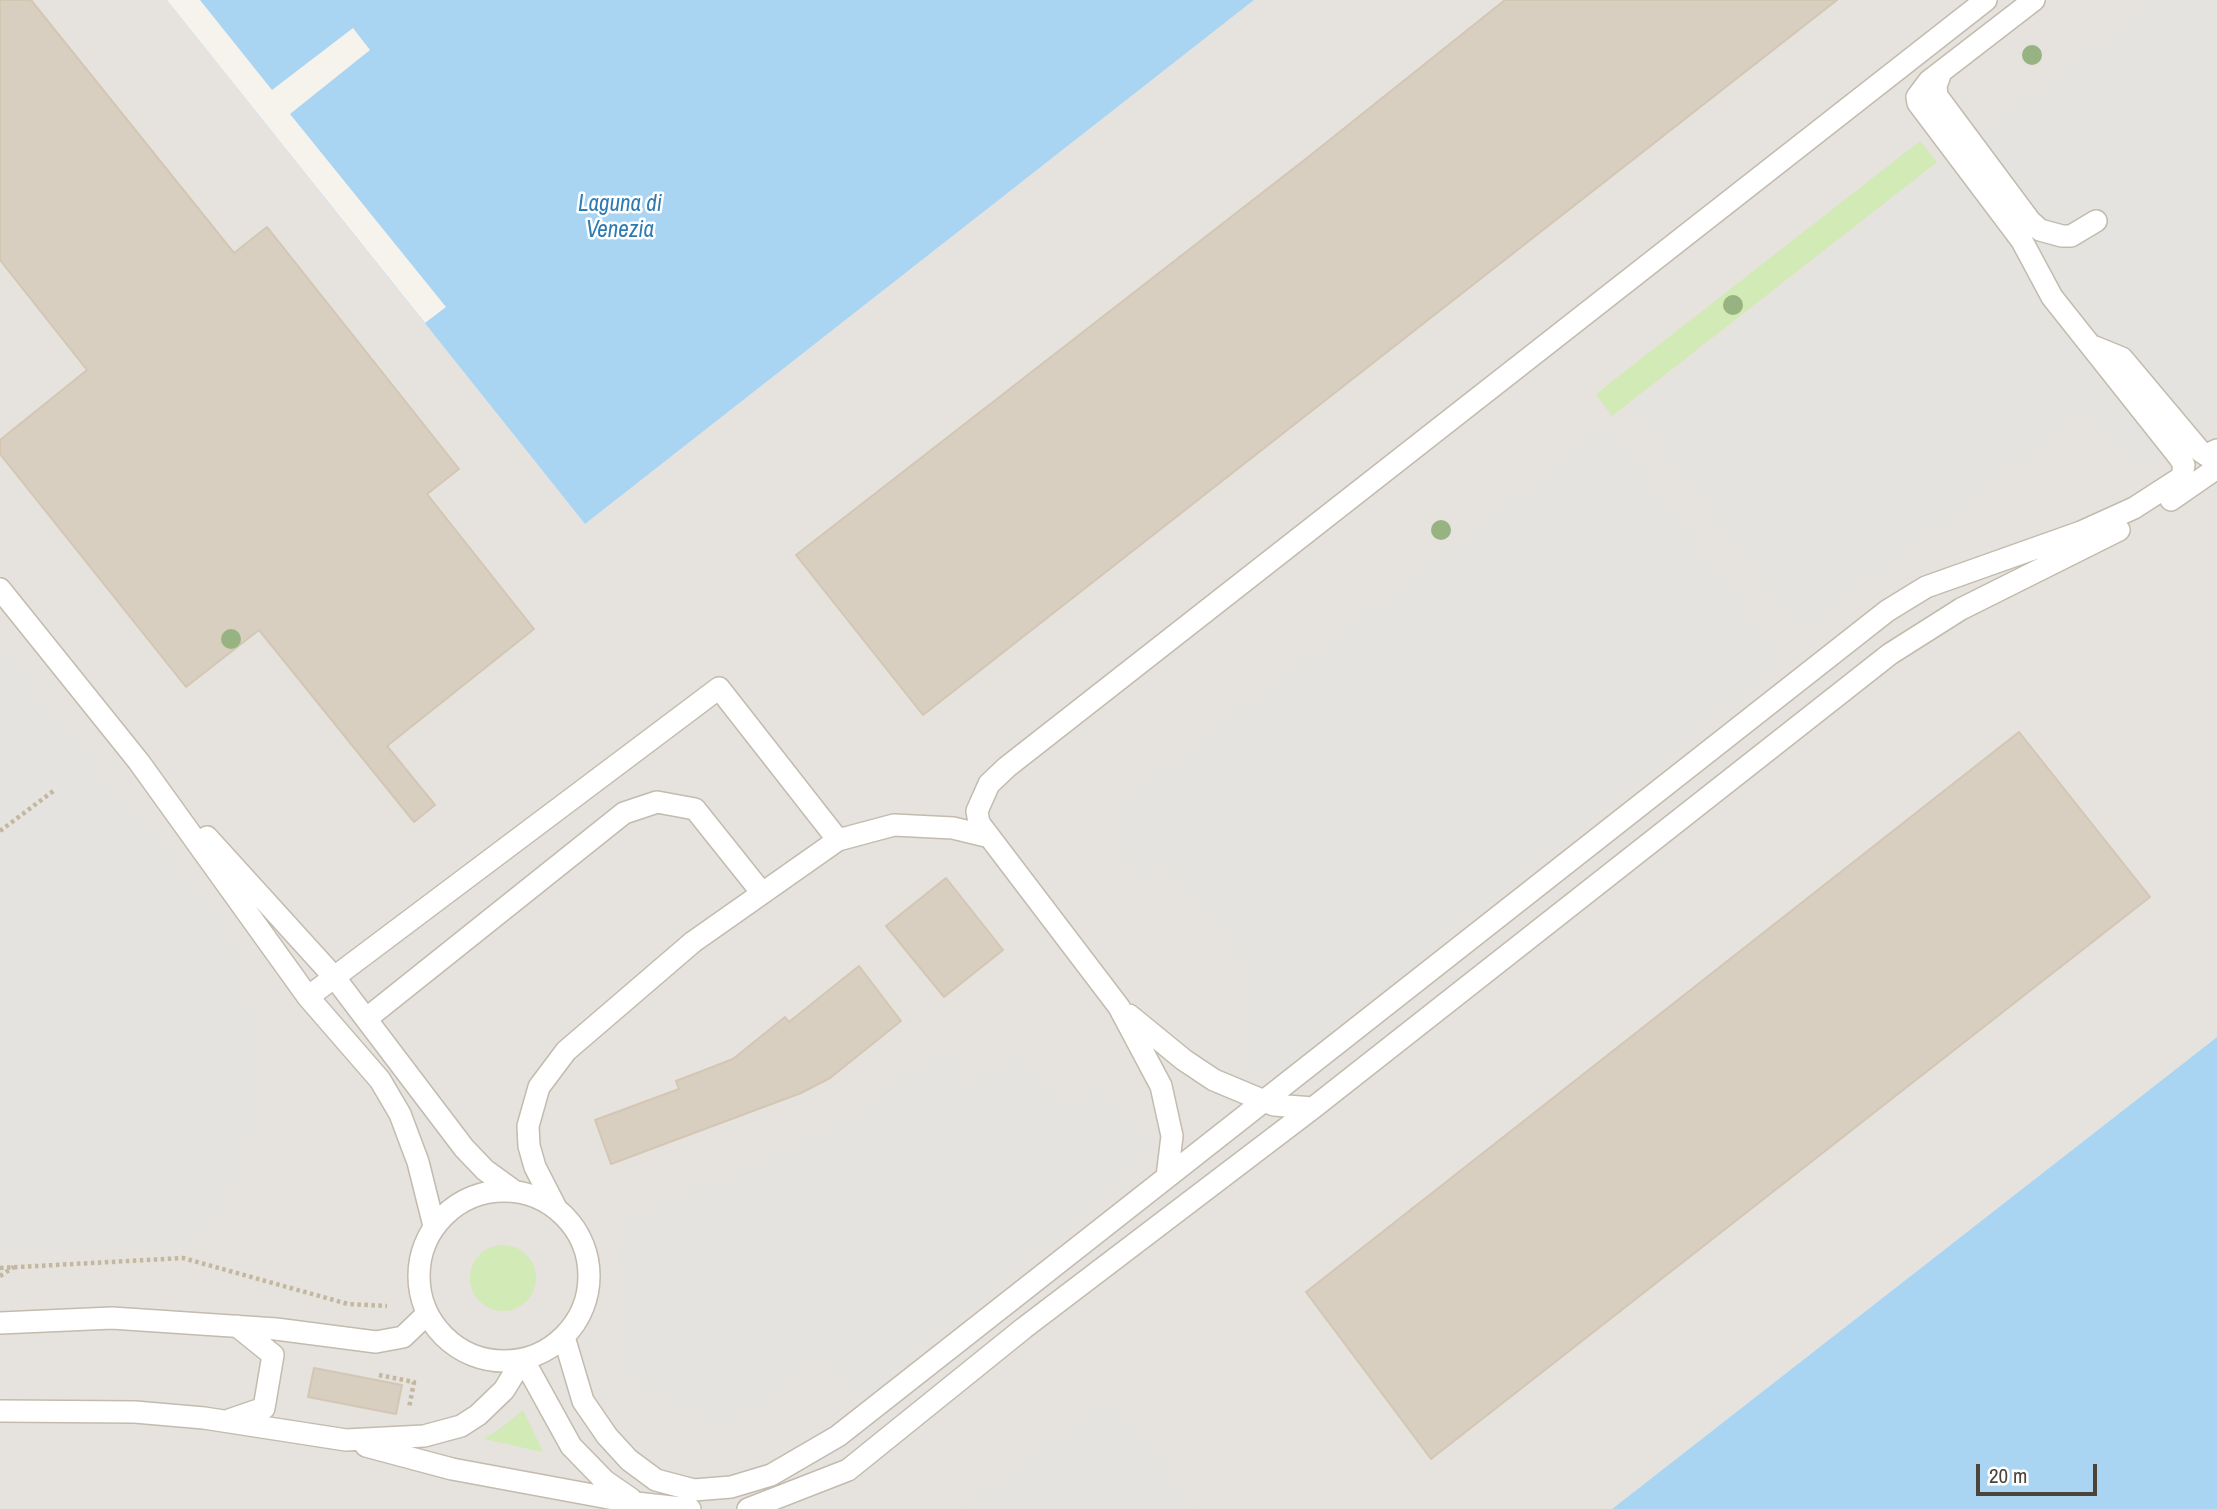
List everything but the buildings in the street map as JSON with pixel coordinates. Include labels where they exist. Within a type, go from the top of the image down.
[{"type":"lane","points":[[1167,1177],[1172,1136],[1170,1115],[1161,1086],[1119,1007],[978,823],[977,811],[989,784],[1007,766],[1986,0]]},
{"type":"lane","points":[[564,1337],[583,1401],[607,1436],[629,1460],[656,1480],[694,1490],[731,1487],[771,1475],[838,1436],[1887,611],[1926,587],[2081,532],[2134,509],[2182,477],[2184,465],[2179,457],[2052,297],[2022,241],[1924,115],[1917,97],[1941,72],[2034,0]]},
{"type":"lane","points":[[1941,72],[1936,86],[1937,96],[2040,230],[2051,235],[2071,236],[2096,221]]},
{"type":"lane","points":[[2093,346],[2122,358],[2200,451],[2206,455],[2217,450]]},
{"type":"lane","points":[[748,1509],[818,1485],[848,1470],[1024,1328],[1313,1108],[1889,654],[1961,609],[2143,519],[2217,468]]},
{"type":"lane","points":[[0,589],[139,762],[308,997],[380,1080],[400,1114],[418,1162],[434,1226]]},
{"type":"lane","points":[[308,997],[719,688],[838,840]]},
{"type":"lane","points":[[139,762],[335,978],[464,1148],[485,1170],[514,1191]]},
{"type":"lane","points":[[366,1018],[624,813],[657,802],[695,809],[762,893]]},
{"type":"lane","points":[[556,1208],[535,1167],[529,1146],[532,1105],[550,1070],[566,1051],[693,943],[838,840],[894,825],[953,828],[986,836]]},
{"type":"lane","points":[[1119,1007],[1214,1080],[1263,1101],[1286,1107],[1313,1108]]},
{"type":"lane","points":[[499,1190],[529,1194],[556,1208],[567,1218],[583,1242],[589,1271],[581,1314],[564,1337],[538,1354],[523,1359],[485,1359],[451,1343],[427,1314],[418,1278],[420,1260],[434,1226],[456,1205],[499,1190]]},
{"type":"lane","points":[[0,1323],[112,1318],[236,1326],[381,1342],[403,1337],[427,1314]]},
{"type":"lane","points":[[223,1422],[264,1408],[273,1355],[236,1326]]},
{"type":"lane","points":[[346,1440],[424,1436],[461,1426],[478,1415],[504,1390],[523,1359]]},
{"type":"lane","points":[[523,1359],[571,1446],[605,1481],[636,1503]]},
{"type":"lane","points":[[0,1411],[135,1412],[223,1422],[346,1440],[452,1469],[636,1503],[690,1509]]},
{"type":"path","points":[[0,831],[56,789]]},
{"type":"path","points":[[0,1276],[15,1266]]},
{"type":"shaded area","points":[[0,0],[167,0],[585,524],[1254,0],[2217,0],[2217,1037],[1612,1509],[0,1509]]},
{"type":"shaded area","points":[[2150,0],[2217,0],[2217,417],[2140,477],[2082,413],[1803,635],[1628,408]]},
{"type":"shaded area","points":[[1607,423],[1787,659],[1280,1072],[1247,1069],[1241,960],[1164,864],[1127,893],[1117,802]]},
{"type":"shaded area","points":[[0,642],[229,927],[254,1017],[259,1117],[240,1174],[219,1220],[189,1246],[0,1253]]},
{"type":"shaded area","points":[[944,1046],[973,1083],[1021,1049],[1056,1101],[1104,1087],[1158,1150],[864,1401],[826,1357],[731,1428],[684,1414],[629,1376],[613,1341],[621,1291],[610,1226],[830,1128]]},
{"type":"shaded area","points":[[1111,1392],[1198,1509],[961,1509]]},
{"type":"green space","points":[[1920,141],[1937,162],[1612,416],[1596,394]]},
{"type":"green space","points":[[509,1245],[527,1254],[534,1265],[534,1291],[527,1302],[516,1309],[497,1311],[479,1302],[472,1291],[470,1272],[479,1254],[490,1247]]},
{"type":"green space","points":[[523,1410],[543,1452],[484,1439],[501,1428]]},
{"type":"water","name":"Laguna di Venezia","points":[[167,0],[1254,0],[585,524]]},
{"type":"water","points":[[2217,1037],[2217,1509],[1612,1509]]},
{"type":"pier","points":[[167,0],[200,0],[272,90],[353,28],[370,50],[290,114],[446,307],[425,323]]}]
